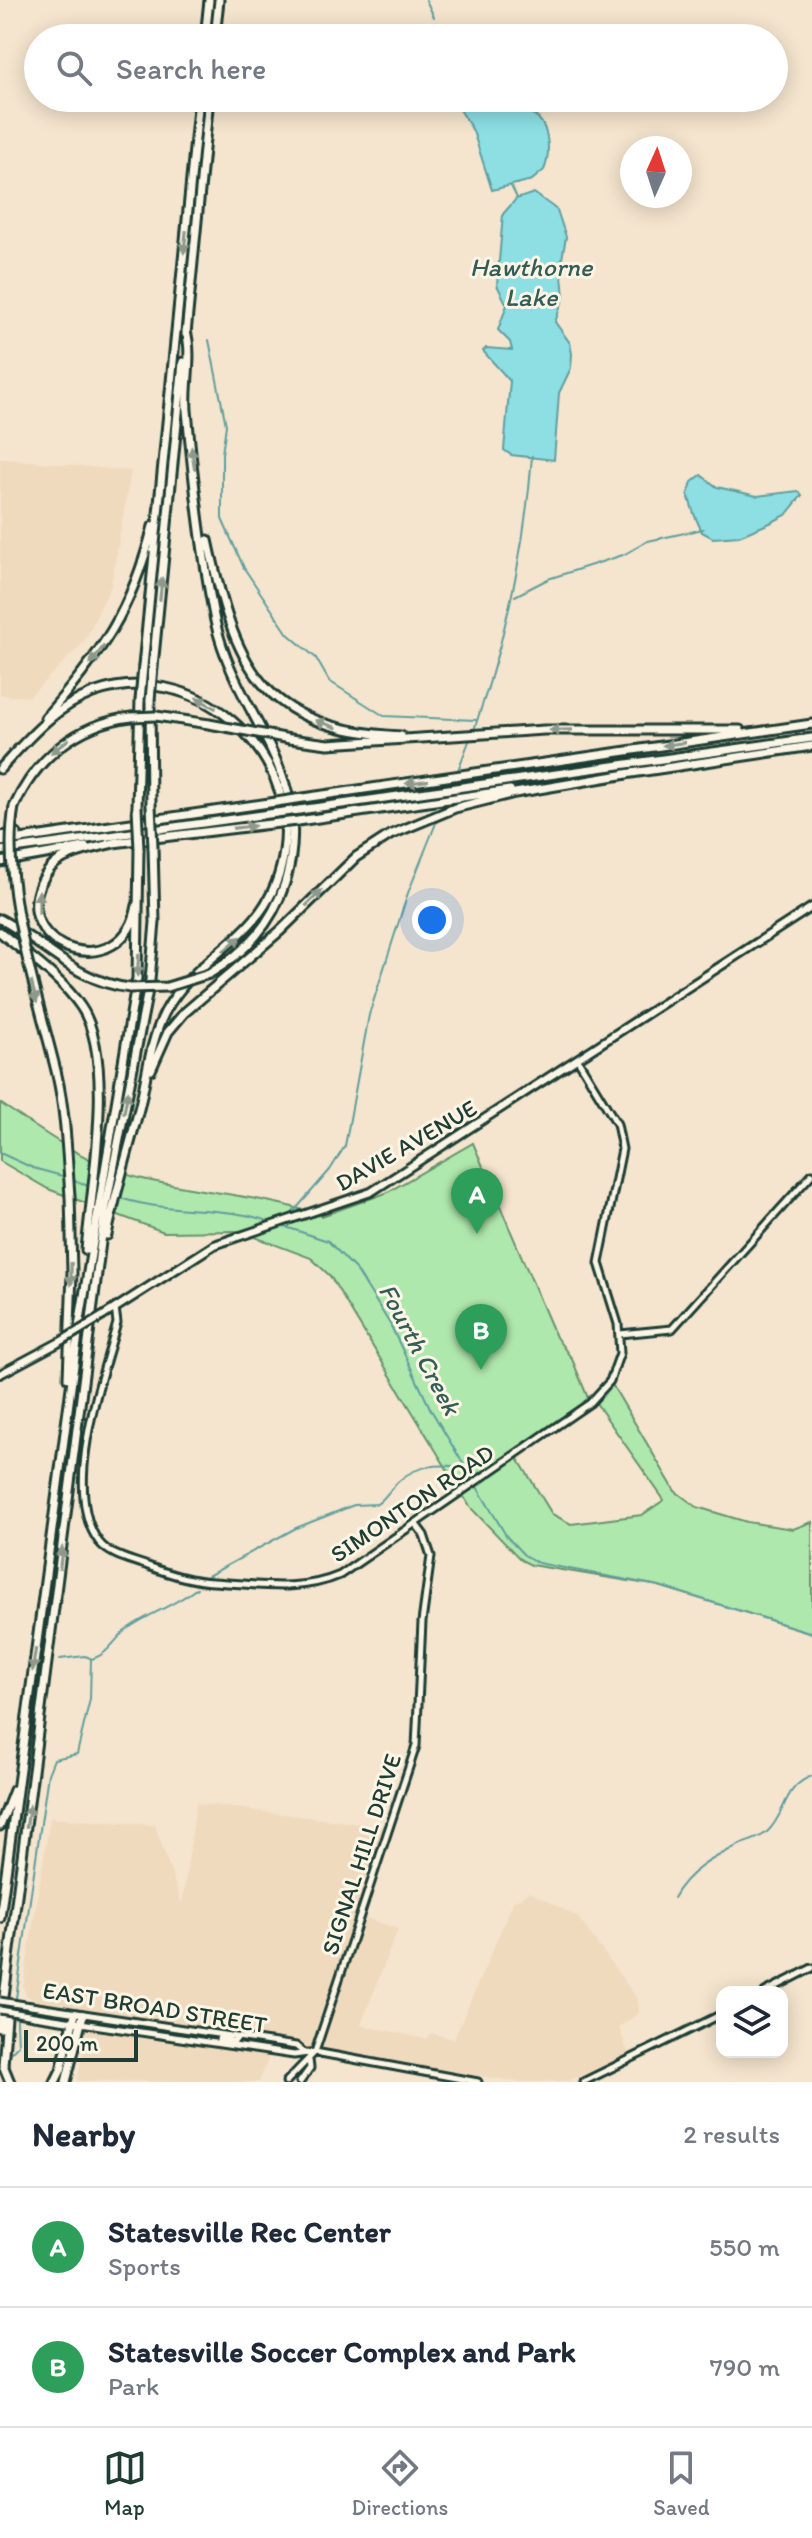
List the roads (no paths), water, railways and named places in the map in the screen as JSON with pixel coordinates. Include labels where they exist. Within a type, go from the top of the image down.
[{"type":"highway","points":[[206,24],[209,0]]},
{"type":"highway","points":[[216,24],[219,0]]},
{"type":"highway","points":[[0,2028],[97,1276],[108,1213],[107,1176],[137,978],[140,700],[198,112]]},
{"type":"highway","points":[[93,1207],[107,1176],[150,980],[155,922],[150,700],[208,112]]},
{"type":"highway","points":[[0,919],[73,970],[99,982],[130,988],[180,985],[209,974],[242,952],[271,918],[290,865],[294,826],[285,776],[230,666],[216,622],[186,397],[186,331]]},
{"type":"highway","points":[[196,485],[228,624],[254,674],[295,710],[324,724],[358,733],[431,737]]},
{"type":"highway","points":[[15,753],[91,664],[118,624],[140,575],[159,504]]},
{"type":"highway","points":[[0,769],[43,723],[76,701],[108,689],[149,685],[189,694],[227,716],[252,738],[276,780],[286,837],[277,881],[254,923],[191,978],[168,1008],[155,1035],[120,1184],[108,1213]]},
{"type":"highway","points":[[67,1416],[72,1272],[70,1196],[57,1075],[6,887],[4,844],[14,807],[26,782],[59,747],[89,729],[131,717],[156,716],[328,744],[585,729],[729,731],[809,724]]},
{"type":"highway","points":[[0,842],[809,724]]},
{"type":"highway","points":[[0,851],[812,738]]},
{"type":"highway","points":[[0,862],[117,842],[298,821],[812,746]]},
{"type":"highway","points":[[141,1102],[163,1042],[184,1013],[280,931],[356,857],[390,835],[455,808],[515,793],[627,774]]},
{"type":"highway","points":[[0,836],[79,830]]},
{"type":"highway","points":[[117,842],[64,858],[51,867],[37,892],[40,921],[55,942],[72,951],[88,953],[106,949],[131,925],[140,887]]},
{"type":"highway","points":[[0,932],[70,992],[92,1027],[99,1071],[92,1169],[93,1207],[80,1320],[0,1918]]},
{"type":"highway","points":[[0,1826],[18,1781]]},
{"type":"highway","points":[[10,2082],[3,2057],[14,1921]]},
{"type":"highway","points":[[55,2082],[78,2018]]},
{"type":"highway","points":[[66,2082],[78,2018]]},
{"type":"main road","name":"DAVIE AVENUE","points":[[0,1374],[60,1342],[214,1245],[371,1192],[812,907]]},
{"type":"street","points":[[578,1060],[610,1112],[620,1137],[620,1165],[599,1263],[620,1334],[672,1329],[812,1174]]},
{"type":"street","name":"SIMONTON ROAD","points":[[115,1308],[117,1323],[92,1423],[83,1492],[91,1524],[106,1549],[186,1578],[292,1587],[340,1575],[600,1394],[616,1368],[620,1334]]},
{"type":"street","name":"SIGNAL HILL DRIVE","points":[[309,2060],[315,2052],[417,1739],[422,1622],[431,1556],[424,1535],[415,1523]]},
{"type":"street","points":[[777,1986],[812,1968]]},
{"type":"street","name":"EAST BROAD STREET","points":[[0,2001],[78,2018]]},
{"type":"street","name":"EAST BROAD STREET","points":[[0,2010],[296,2046],[303,2052]]},
{"type":"street","points":[[583,2082],[716,2017]]},
{"type":"street","name":"EAST BROAD STREET","points":[[168,2031],[294,2055],[315,2052],[478,2082]]},
{"type":"street","points":[[192,2038],[234,2042],[237,2038]]},
{"type":"street","points":[[286,2082],[301,2063],[309,2060],[310,2068],[300,2082]]},
{"type":"water","points":[[461,112],[531,113],[545,129],[548,143],[544,170],[532,180],[492,190],[473,131]]},
{"type":"water","name":"Hawthorne Lake","points":[[534,193],[557,210],[566,237],[561,264],[564,297],[555,322],[570,343],[572,354],[571,368],[559,393],[554,460],[511,455],[504,450],[510,381],[483,351],[486,348],[512,350],[510,342],[498,330],[507,305],[497,285],[503,214],[516,199]]},
{"type":"water","points":[[701,475],[717,487],[757,496],[798,491],[802,495],[786,515],[770,523],[739,536],[713,538],[702,532],[688,495],[692,482]]},
{"type":"waterway","points":[[426,0],[434,17]]},
{"type":"waterway","points":[[511,186],[517,198]]},
{"type":"waterway","points":[[209,340],[226,425],[222,454],[222,519],[244,568],[288,634],[316,658],[329,681],[384,716],[476,720]]},
{"type":"waterway","points":[[474,730],[512,595],[532,456]]},
{"type":"waterway","points":[[515,596],[548,579],[623,555],[648,541],[703,529]]},
{"type":"waterway","points":[[458,770],[471,736]]},
{"type":"waterway","points":[[289,1217],[330,1170],[345,1146],[369,1015],[408,893],[438,818]]},
{"type":"waterway","name":"Fourth Creek","points":[[0,1153],[33,1168],[66,1177]]},
{"type":"waterway","name":"Fourth Creek","points":[[72,1180],[99,1190]]},
{"type":"waterway","name":"Fourth Creek","points":[[109,1194],[151,1205],[233,1213],[274,1223]]},
{"type":"waterway","name":"Fourth Creek","points":[[280,1225],[328,1241],[357,1271],[390,1324],[431,1410],[507,1537],[524,1555],[538,1563],[659,1586],[812,1633]]},
{"type":"waterway","points":[[204,1578],[296,1528],[354,1505],[377,1504],[414,1471],[438,1466],[463,1467]]},
{"type":"waterway","points":[[11,2052],[18,2045],[16,1998],[48,1774],[54,1759],[77,1754],[90,1699],[91,1659],[103,1654],[130,1627],[197,1588]]},
{"type":"waterway","points":[[60,1659],[90,1658]]},
{"type":"waterway","points":[[673,1898],[686,1880],[701,1867],[767,1832],[795,1787],[812,1776]]},
{"type":"place","name":"Statesville Rec Center","points":[[477,1234]]},
{"type":"place","name":"Statesville Soccer Complex and Park","points":[[481,1370]]}]
